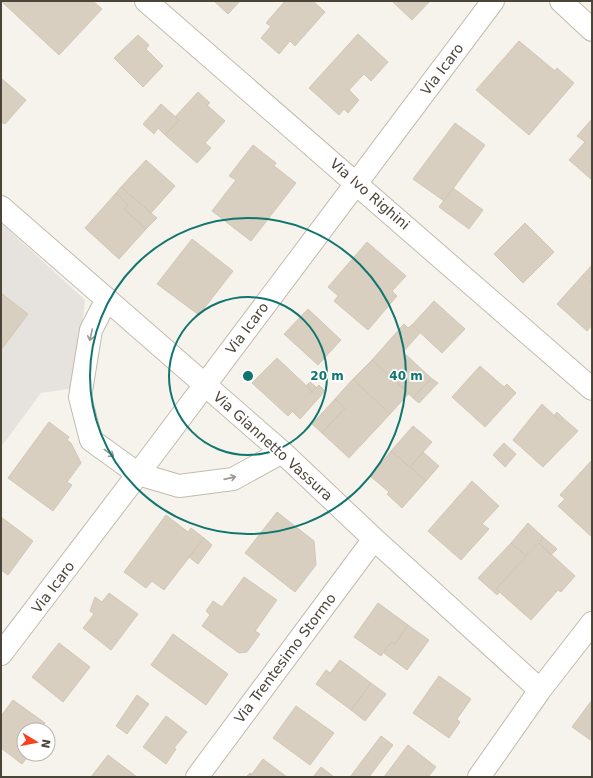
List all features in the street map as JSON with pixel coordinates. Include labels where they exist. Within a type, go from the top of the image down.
[{"type":"street","name":"Via Ivo Righini","points":[[146,1],[356,182],[592,389]]},
{"type":"street","name":"Via Icaro","points":[[1,654],[493,1]]},
{"type":"street","points":[[561,1],[592,30]]},
{"type":"street","name":"Via Giannetto Vassura","points":[[1,207],[282,452],[374,539],[540,690]]},
{"type":"street","points":[[107,299],[91,330],[80,397],[91,440],[138,474],[179,486],[233,479],[282,452]]},
{"type":"street","name":"Via Trentesimo Stormo","points":[[197,777],[374,539]]},
{"type":"street","points":[[479,777],[540,690],[592,623]]},
{"type":"shaded area","points":[[1,223],[85,300],[75,388],[41,393],[1,447]]},
{"type":"building","points":[[1,1],[93,1],[102,9],[59,55]]},
{"type":"building","points":[[214,1],[240,1],[228,14]]},
{"type":"building","points":[[285,1],[313,1],[325,12],[295,46],[290,41],[279,54],[261,38],[271,26],[266,23]]},
{"type":"building","points":[[392,1],[430,1],[412,20]]},
{"type":"building","points":[[358,34],[388,62],[371,81],[364,74],[349,90],[359,100],[348,113],[344,109],[339,115],[309,88]]},
{"type":"building","points":[[138,35],[149,45],[146,49],[163,66],[143,87],[114,58]]},
{"type":"building","points":[[519,41],[555,71],[557,68],[574,83],[529,135],[476,90]]},
{"type":"building","points":[[1,78],[26,100],[5,124],[1,122]]},
{"type":"building","points":[[198,92],[210,103],[207,105],[225,121],[205,143],[211,148],[197,163],[165,135],[179,120],[175,117]]},
{"type":"building","points":[[161,104],[179,120],[165,135],[158,128],[154,134],[143,124]]},
{"type":"building","points":[[592,119],[592,180],[569,160],[585,142],[577,136]]},
{"type":"building","points":[[455,123],[485,145],[444,201],[413,179]]},
{"type":"building","points":[[253,145],[276,163],[274,166],[296,183],[251,241],[212,211],[236,180],[229,176]]},
{"type":"building","points":[[146,160],[175,186],[151,213],[121,187]]},
{"type":"building","points":[[121,187],[157,218],[146,229],[124,209],[128,205],[116,193]]},
{"type":"building","points":[[453,188],[483,210],[469,229],[439,207]]},
{"type":"building","points":[[116,193],[128,205],[124,209],[146,229],[119,259],[85,228]]},
{"type":"building","points":[[525,223],[554,252],[523,283],[494,254]]},
{"type":"building","points":[[192,239],[233,271],[199,315],[157,284]]},
{"type":"building","points":[[367,242],[406,276],[392,291],[397,296],[368,330],[334,301],[338,296],[328,287]]},
{"type":"building","points":[[592,265],[592,284],[583,275]]},
{"type":"building","points":[[583,275],[592,284],[592,325],[587,331],[557,304]]},
{"type":"building","points":[[1,293],[28,314],[1,350]]},
{"type":"building","points":[[434,301],[465,329],[442,353],[412,325]]},
{"type":"building","points":[[308,309],[341,340],[318,365],[284,334]]},
{"type":"building","points":[[404,324],[408,328],[412,325],[420,333],[403,352],[431,378],[413,398],[372,360]]},
{"type":"building","points":[[277,358],[312,391],[288,416],[252,383]]},
{"type":"building","points":[[372,360],[409,393],[390,414],[353,379]]},
{"type":"building","points":[[480,366],[504,387],[507,384],[516,393],[485,427],[452,397]]},
{"type":"building","points":[[431,378],[438,383],[419,403],[413,398]]},
{"type":"building","points":[[353,379],[390,414],[349,458],[322,433],[345,408],[335,399]]},
{"type":"building","points":[[310,382],[316,387],[312,392],[306,386]]},
{"type":"building","points":[[319,385],[325,391],[300,419],[293,412]]},
{"type":"building","points":[[335,399],[345,408],[322,433],[312,424]]},
{"type":"building","points":[[542,404],[560,421],[563,418],[578,431],[543,467],[513,440]]},
{"type":"building","points":[[557,412],[563,418],[560,421],[554,416]]},
{"type":"building","points":[[49,422],[69,437],[67,440],[71,443],[81,463],[67,482],[72,485],[53,511],[8,478]]},
{"type":"building","points":[[413,426],[432,442],[410,467],[391,451]]},
{"type":"building","points":[[504,443],[516,454],[505,467],[493,455]]},
{"type":"building","points":[[391,451],[426,481],[402,508],[387,494],[389,492],[370,476]]},
{"type":"building","points":[[423,452],[439,466],[426,481],[410,467]]},
{"type":"building","points":[[592,460],[592,537],[558,506],[565,499],[560,495]]},
{"type":"building","points":[[472,481],[499,506],[482,524],[489,529],[461,560],[428,531]]},
{"type":"building","points":[[277,512],[314,541],[316,565],[295,592],[245,553]]},
{"type":"building","points":[[166,515],[188,532],[191,528],[204,538],[164,590],[152,581],[146,588],[124,572]]},
{"type":"building","points":[[1,517],[33,541],[8,575],[1,570]]},
{"type":"building","points":[[528,523],[543,537],[526,556],[511,543]]},
{"type":"building","points":[[543,537],[557,549],[551,555],[539,543]]},
{"type":"building","points":[[204,538],[212,545],[198,564],[189,557]]},
{"type":"building","points":[[511,543],[526,556],[496,589],[500,592],[497,595],[478,578]]},
{"type":"building","points":[[539,543],[575,576],[561,592],[558,590],[531,620],[496,589]]},
{"type":"building","points":[[244,577],[277,600],[255,631],[260,634],[247,652],[239,653],[202,626],[210,615],[206,611],[213,601],[222,607]]},
{"type":"building","points":[[109,593],[138,614],[111,650],[83,628],[94,614],[90,611],[95,597],[102,602]]},
{"type":"building","points":[[378,603],[408,625],[395,644],[391,642],[381,656],[354,637]]},
{"type":"building","points":[[408,625],[429,640],[407,670],[384,653],[391,642],[395,644]]},
{"type":"building","points":[[173,634],[228,674],[206,705],[151,665]]},
{"type":"building","points":[[59,643],[90,667],[63,702],[32,677]]},
{"type":"building","points":[[340,660],[371,683],[351,710],[316,684],[326,670],[330,673]]},
{"type":"building","points":[[439,676],[471,699],[457,719],[460,722],[449,738],[413,713]]},
{"type":"building","points":[[371,683],[386,694],[365,721],[351,710]]},
{"type":"building","points":[[137,695],[149,704],[127,734],[116,726]]},
{"type":"building","points":[[13,700],[44,722],[16,722],[16,759],[1,748],[1,716]]},
{"type":"building","points":[[592,700],[592,741],[572,727]]},
{"type":"building","points":[[296,706],[334,733],[310,765],[273,738]]},
{"type":"building","points":[[166,716],[187,732],[174,748],[176,749],[166,764],[143,747]]},
{"type":"building","points":[[381,736],[393,745],[369,777],[350,777]]},
{"type":"building","points":[[408,745],[436,767],[428,777],[384,777]]},
{"type":"building","points":[[108,755],[137,777],[91,777]]},
{"type":"building","points":[[263,759],[287,777],[246,777],[250,773],[252,774]]},
{"type":"building","points":[[321,767],[334,777],[313,777]]}]
